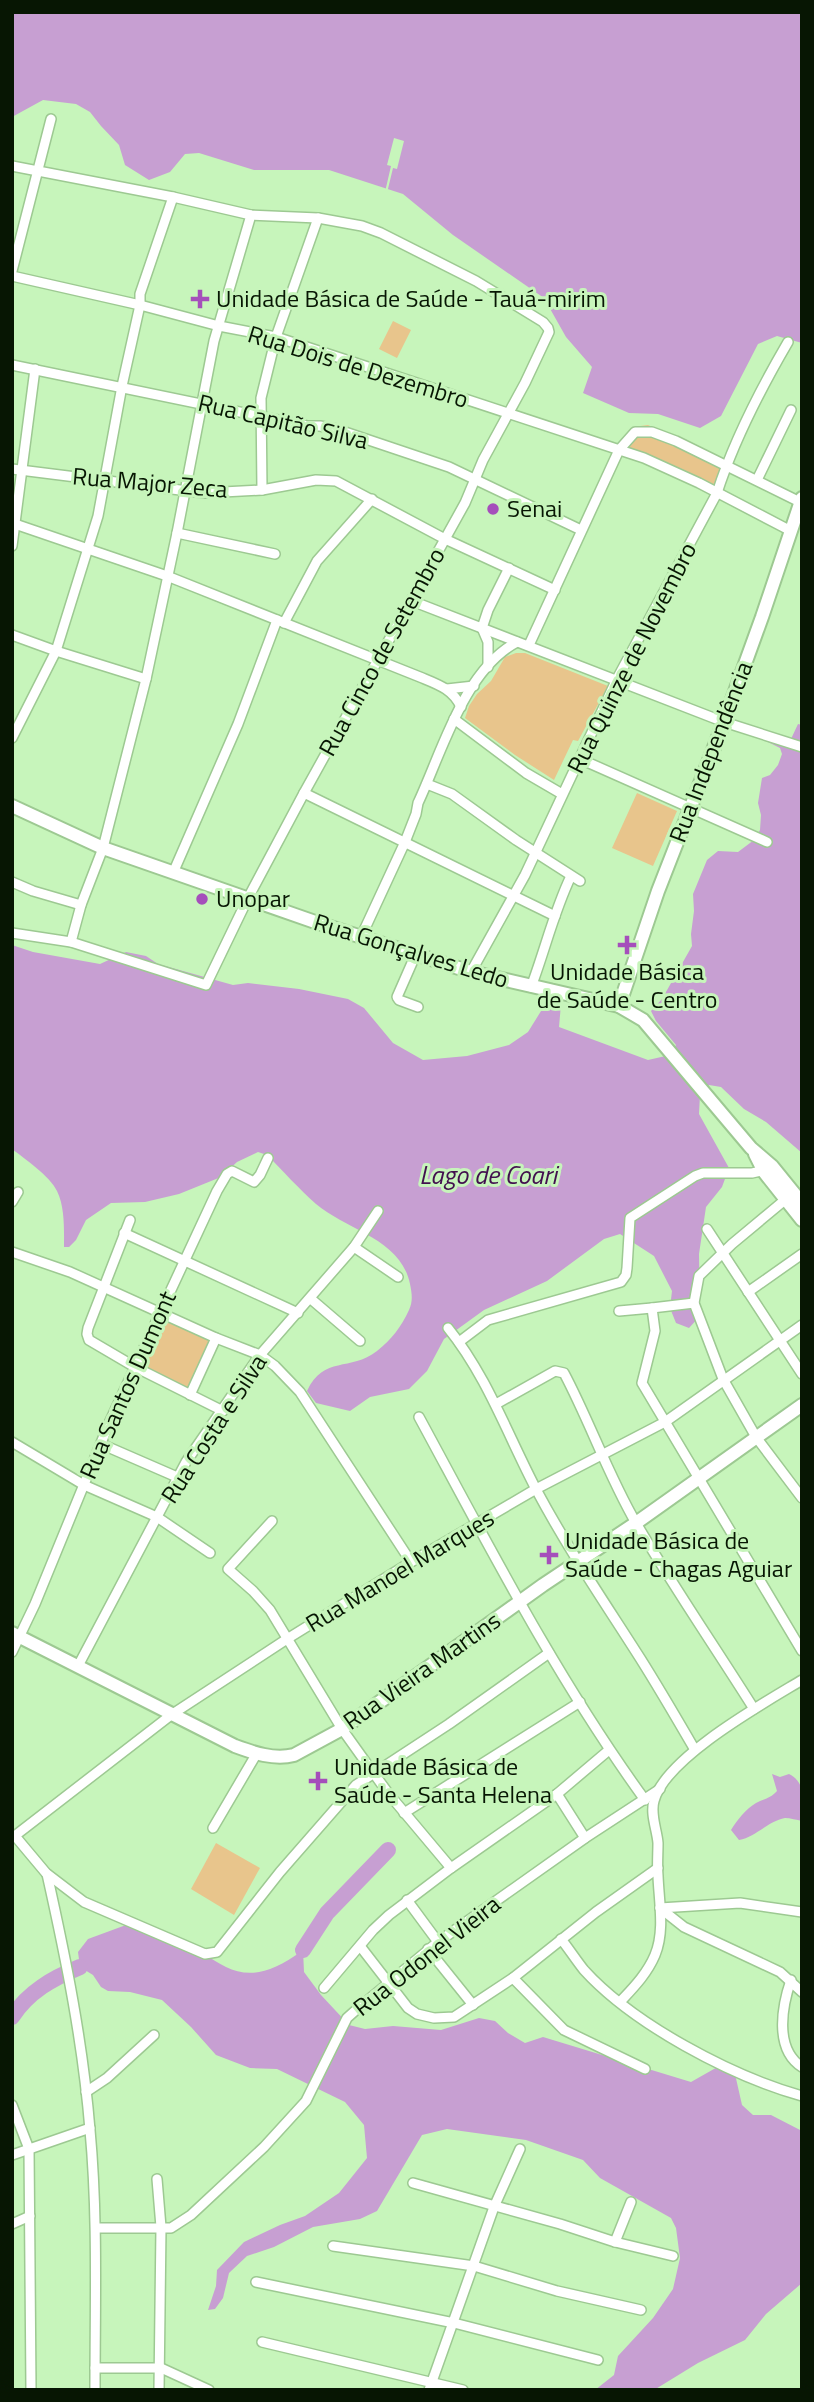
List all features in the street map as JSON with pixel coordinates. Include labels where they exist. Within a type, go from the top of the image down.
[{"type":"main road","name":"Rua Independência","points":[[619,1006],[658,891],[724,722],[801,500]]},
{"type":"main road","name":"Rua Gonçalves Ledo","points":[[12,806],[103,848],[415,956],[531,987],[619,1006]]},
{"type":"main road","points":[[619,1006],[643,1020],[768,1169],[802,1203]]},
{"type":"main road","points":[[768,1169],[802,1220]]},
{"type":"main road","name":"Rua Vieira Martins","points":[[16,1635],[235,1746],[276,1757],[294,1755],[342,1729],[802,1405]]},
{"type":"street","points":[[12,273],[51,119]]},
{"type":"street","points":[[12,166],[251,215],[318,218],[276,337],[261,398],[262,490]]},
{"type":"street","points":[[12,738],[56,651],[99,516],[142,286],[173,197]]},
{"type":"street","points":[[12,933],[71,942],[81,905],[103,848],[146,679],[177,533],[200,404],[251,215]]},
{"type":"street","name":"Rua Cinco de Setembro","points":[[71,942],[206,985],[248,898],[304,793],[465,503],[474,479],[548,332],[546,324],[476,281],[381,233],[352,223],[318,218]]},
{"type":"street","name":"Rua Dois de Dezembro","points":[[12,273],[219,326],[276,337],[620,450],[664,467],[791,531]]},
{"type":"street","name":"Rua Quinze de Novembro","points":[[471,972],[535,853],[617,679],[717,493],[757,396],[788,342]]},
{"type":"street","name":"Rua Capitão Silva","points":[[12,365],[307,426],[336,429],[449,467],[581,530]]},
{"type":"street","points":[[12,546],[16,470],[34,369]]},
{"type":"street","points":[[757,480],[791,410]]},
{"type":"street","points":[[529,645],[620,450],[635,432],[652,432],[801,500]]},
{"type":"street","name":"Rua Major Zeca","points":[[16,470],[221,493],[262,490],[316,480],[336,481],[445,539],[555,590]]},
{"type":"street","points":[[173,873],[281,621],[317,561],[372,499]]},
{"type":"street","points":[[14,524],[167,576],[379,660],[447,689],[457,698],[461,707]]},
{"type":"street","points":[[177,533],[275,554]]},
{"type":"street","points":[[488,667],[488,642],[482,628],[509,568]]},
{"type":"street","points":[[412,601],[724,722],[802,747]]},
{"type":"street","points":[[12,635],[146,679]]},
{"type":"street","points":[[361,937],[405,842],[418,803],[454,719],[498,654],[517,642]]},
{"type":"street","points":[[447,689],[474,686]]},
{"type":"street","points":[[454,719],[526,773],[562,794]]},
{"type":"street","points":[[580,759],[767,842]]},
{"type":"street","points":[[427,784],[452,794],[535,853],[580,881]]},
{"type":"street","points":[[304,793],[555,916]]},
{"type":"street","points":[[531,987],[571,876]]},
{"type":"street","points":[[12,882],[81,905]]},
{"type":"street","points":[[415,956],[397,997],[418,1007]]},
{"type":"street","name":"Rua Santos Dumont","points":[[12,1652],[16,1635],[159,1312],[227,1174],[232,1171],[254,1182],[268,1158]]},
{"type":"street","points":[[459,1342],[488,1320],[621,1282],[627,1268],[630,1218],[695,1176],[703,1173],[768,1169]]},
{"type":"street","points":[[12,1202],[18,1192]]},
{"type":"street","points":[[786,1199],[699,1276],[694,1303],[723,1379],[755,1437],[802,1498]]},
{"type":"street","name":"Rua Costa e Silva","points":[[78,1666],[177,1477],[260,1355],[354,1247],[378,1210]]},
{"type":"street","points":[[130,1220],[87,1334],[91,1342],[135,1367],[223,1411]]},
{"type":"street","points":[[707,1229],[802,1374]]},
{"type":"street","points":[[124,1233],[298,1313]]},
{"type":"street","points":[[354,1247],[398,1277]]},
{"type":"street","points":[[12,1252],[103,1287],[260,1355],[275,1366],[300,1392],[411,1562]]},
{"type":"street","points":[[748,1292],[802,1254]]},
{"type":"street","points":[[311,1299],[360,1341]]},
{"type":"street","points":[[619,1311],[694,1303]]},
{"type":"street","points":[[652,1308],[654,1331],[642,1383],[802,1651]]},
{"type":"street","name":"Rua Manoel Marques","points":[[13,1837],[171,1715],[287,1639],[536,1489],[665,1422],[802,1325]]},
{"type":"street","points":[[447,1328],[459,1342],[496,1404],[536,1489],[578,1562],[642,1660],[695,1750]]},
{"type":"street","points":[[190,1395],[216,1338]]},
{"type":"street","points":[[496,1404],[555,1371],[564,1373],[636,1523],[754,1709]]},
{"type":"street","points":[[419,1417],[519,1603],[549,1653],[609,1750],[650,1800],[658,1842],[660,1941],[645,1974],[620,2002]]},
{"type":"street","points":[[12,1443],[84,1485],[157,1517],[210,1553]]},
{"type":"street","points":[[100,1444],[177,1477]]},
{"type":"street","points":[[272,1521],[228,1569],[253,1591],[270,1611],[342,1729],[404,1813],[450,1867]]},
{"type":"street","points":[[13,1837],[46,1874],[84,1902],[205,1954],[218,1952],[280,1872],[356,1785],[449,1724],[549,1653]]},
{"type":"street","points":[[650,1800],[673,1771],[695,1750],[754,1709],[802,1681]]},
{"type":"street","points":[[404,1813],[580,1702]]},
{"type":"street","points":[[324,1988],[373,1930],[407,1900],[450,1867],[557,1794],[609,1750]]},
{"type":"street","points":[[213,1828],[257,1753]]},
{"type":"street","points":[[557,1794],[585,1838]]},
{"type":"street","name":"Rua Odonel Vieira","points":[[96,2228],[171,2228],[191,2215],[264,2147],[306,2101],[347,2018],[428,1949],[585,1838],[650,1800]]},
{"type":"street","points":[[360,1946],[408,2008],[417,2014],[434,2018],[454,2017],[513,1979],[561,1939],[658,1868]]},
{"type":"street","points":[[46,1874],[75,2004],[90,2128],[96,2228],[95,2390]]},
{"type":"street","points":[[407,1900],[438,1942]]},
{"type":"street","points":[[660,1908],[740,1903],[802,1912]]},
{"type":"street","points":[[660,1908],[684,1927],[780,1972],[798,1985],[785,1999],[783,2036],[785,2048],[802,2067]]},
{"type":"street","points":[[561,1939],[584,1970],[620,2002],[669,2037],[716,2062],[802,2096]]},
{"type":"street","points":[[428,1949],[473,2005]]},
{"type":"street","points":[[513,1979],[564,2030],[645,2069]]},
{"type":"street","points":[[86,2092],[107,2078],[153,2035]]},
{"type":"street","points":[[12,2105],[29,2149],[30,2390]]},
{"type":"street","points":[[12,2155],[90,2128]]},
{"type":"street","points":[[431,2386],[494,2207],[520,2149]]},
{"type":"street","points":[[157,2179],[161,2227],[159,2390]]},
{"type":"street","points":[[414,2183],[615,2242],[673,2256]]},
{"type":"street","points":[[615,2242],[631,2202]]},
{"type":"street","points":[[12,2224],[30,2216]]},
{"type":"street","points":[[333,2246],[474,2266],[557,2291],[641,2311]]},
{"type":"street","points":[[256,2282],[454,2323],[598,2360]]},
{"type":"street","points":[[261,2342],[431,2386],[463,2390]]},
{"type":"street","points":[[95,2368],[161,2368],[209,2390]]},
{"type":"shaded area","points":[[393,321],[411,330],[397,358],[379,349]]},
{"type":"shaded area","points":[[648,425],[726,460],[713,487],[627,448],[623,440],[633,427]]},
{"type":"shaded area","points":[[525,653],[608,686],[578,741],[573,740],[554,780],[465,718],[469,706],[491,681],[505,657]]},
{"type":"shaded area","points":[[637,793],[677,811],[653,866],[612,848]]},
{"type":"shaded area","points":[[162,1316],[212,1339],[189,1392],[139,1366]]},
{"type":"shaded area","points":[[216,1843],[260,1868],[234,1915],[191,1889]]},
{"type":"water","points":[[12,12],[802,12],[802,343],[777,336],[758,344],[721,416],[700,428],[658,414],[629,413],[583,393],[592,367],[566,337],[544,298],[453,235],[403,194],[329,170],[254,170],[199,153],[185,154],[170,172],[149,180],[125,165],[119,145],[90,112],[76,104],[43,100],[12,117]]},
{"type":"water","name":"Lago de Coari","points":[[798,724],[802,725],[802,1153],[766,1122],[744,1109],[721,1087],[709,1085],[700,1095],[699,1114],[729,1168],[722,1187],[706,1207],[699,1254],[700,1316],[689,1328],[676,1323],[670,1308],[672,1291],[654,1256],[620,1234],[604,1239],[547,1281],[484,1310],[444,1339],[427,1371],[409,1389],[370,1397],[350,1411],[316,1403],[307,1391],[321,1373],[367,1357],[387,1342],[409,1310],[412,1297],[410,1284],[405,1269],[396,1256],[371,1237],[316,1204],[267,1155],[258,1152],[237,1162],[221,1177],[179,1194],[145,1202],[111,1203],[86,1220],[76,1240],[69,1247],[64,1247],[63,1211],[54,1185],[12,1149],[12,945],[33,952],[100,964],[126,952],[233,985],[248,983],[299,989],[348,999],[364,1008],[393,1043],[423,1060],[467,1056],[509,1045],[528,1032],[546,1003],[555,1000],[561,1004],[559,1027],[648,1060],[670,1055],[676,1045],[651,1011],[662,999],[692,946],[693,894],[707,860],[718,851],[738,852],[754,840],[760,830],[761,815],[758,803],[762,778],[770,775],[782,754],[780,748],[762,739],[791,739]]},
{"type":"water","points":[[772,1774],[780,1777],[789,1774],[799,1783],[803,1794],[802,1821],[787,1818],[779,1820],[739,1840],[731,1830],[739,1819],[752,1805],[777,1791]]},
{"type":"water","points":[[126,1925],[145,1925],[171,1934],[222,1965],[238,1971],[256,1972],[278,1966],[303,1950],[304,1972],[321,1995],[349,2025],[365,2029],[393,2026],[441,2030],[479,2018],[495,2021],[525,2043],[543,2037],[691,2082],[721,2065],[735,2074],[742,2105],[753,2115],[771,2115],[802,2131],[802,2283],[766,2314],[745,2340],[698,2363],[654,2390],[595,2390],[614,2375],[618,2356],[653,2318],[673,2289],[680,2258],[676,2228],[671,2218],[600,2178],[583,2160],[526,2140],[447,2129],[422,2135],[377,2211],[360,2219],[313,2227],[274,2247],[247,2256],[229,2273],[223,2298],[215,2309],[208,2310],[216,2286],[217,2270],[244,2242],[305,2216],[339,2193],[367,2158],[364,2125],[345,2102],[277,2069],[250,2068],[216,2055],[162,2000],[130,1992],[108,1991],[101,1987],[93,1975],[80,1967],[78,1952],[88,1939]]},
{"type":"pier","points":[[394,138],[404,141],[387,193],[385,192],[391,166],[387,165]]},
{"type":"waterway","points":[[303,1950],[327,1913],[388,1850]]},
{"type":"waterway","points":[[12,2017],[18,2008],[42,1987],[80,1967]]},
{"type":"place","name":"Unidade Básica de Saúde - Tauá-mirim","points":[[200,299]]},
{"type":"place","name":"Senai","points":[[493,509]]},
{"type":"place","name":"Unopar","points":[[202,899]]},
{"type":"place","name":"Unidade Básica de Saúde - Centro","points":[[627,945]]},
{"type":"place","name":"Unidade Básica de Saúde - Chagas Aguiar","points":[[549,1555]]},
{"type":"place","name":"Unidade Básica de Saúde - Santa Helena","points":[[318,1781]]}]
